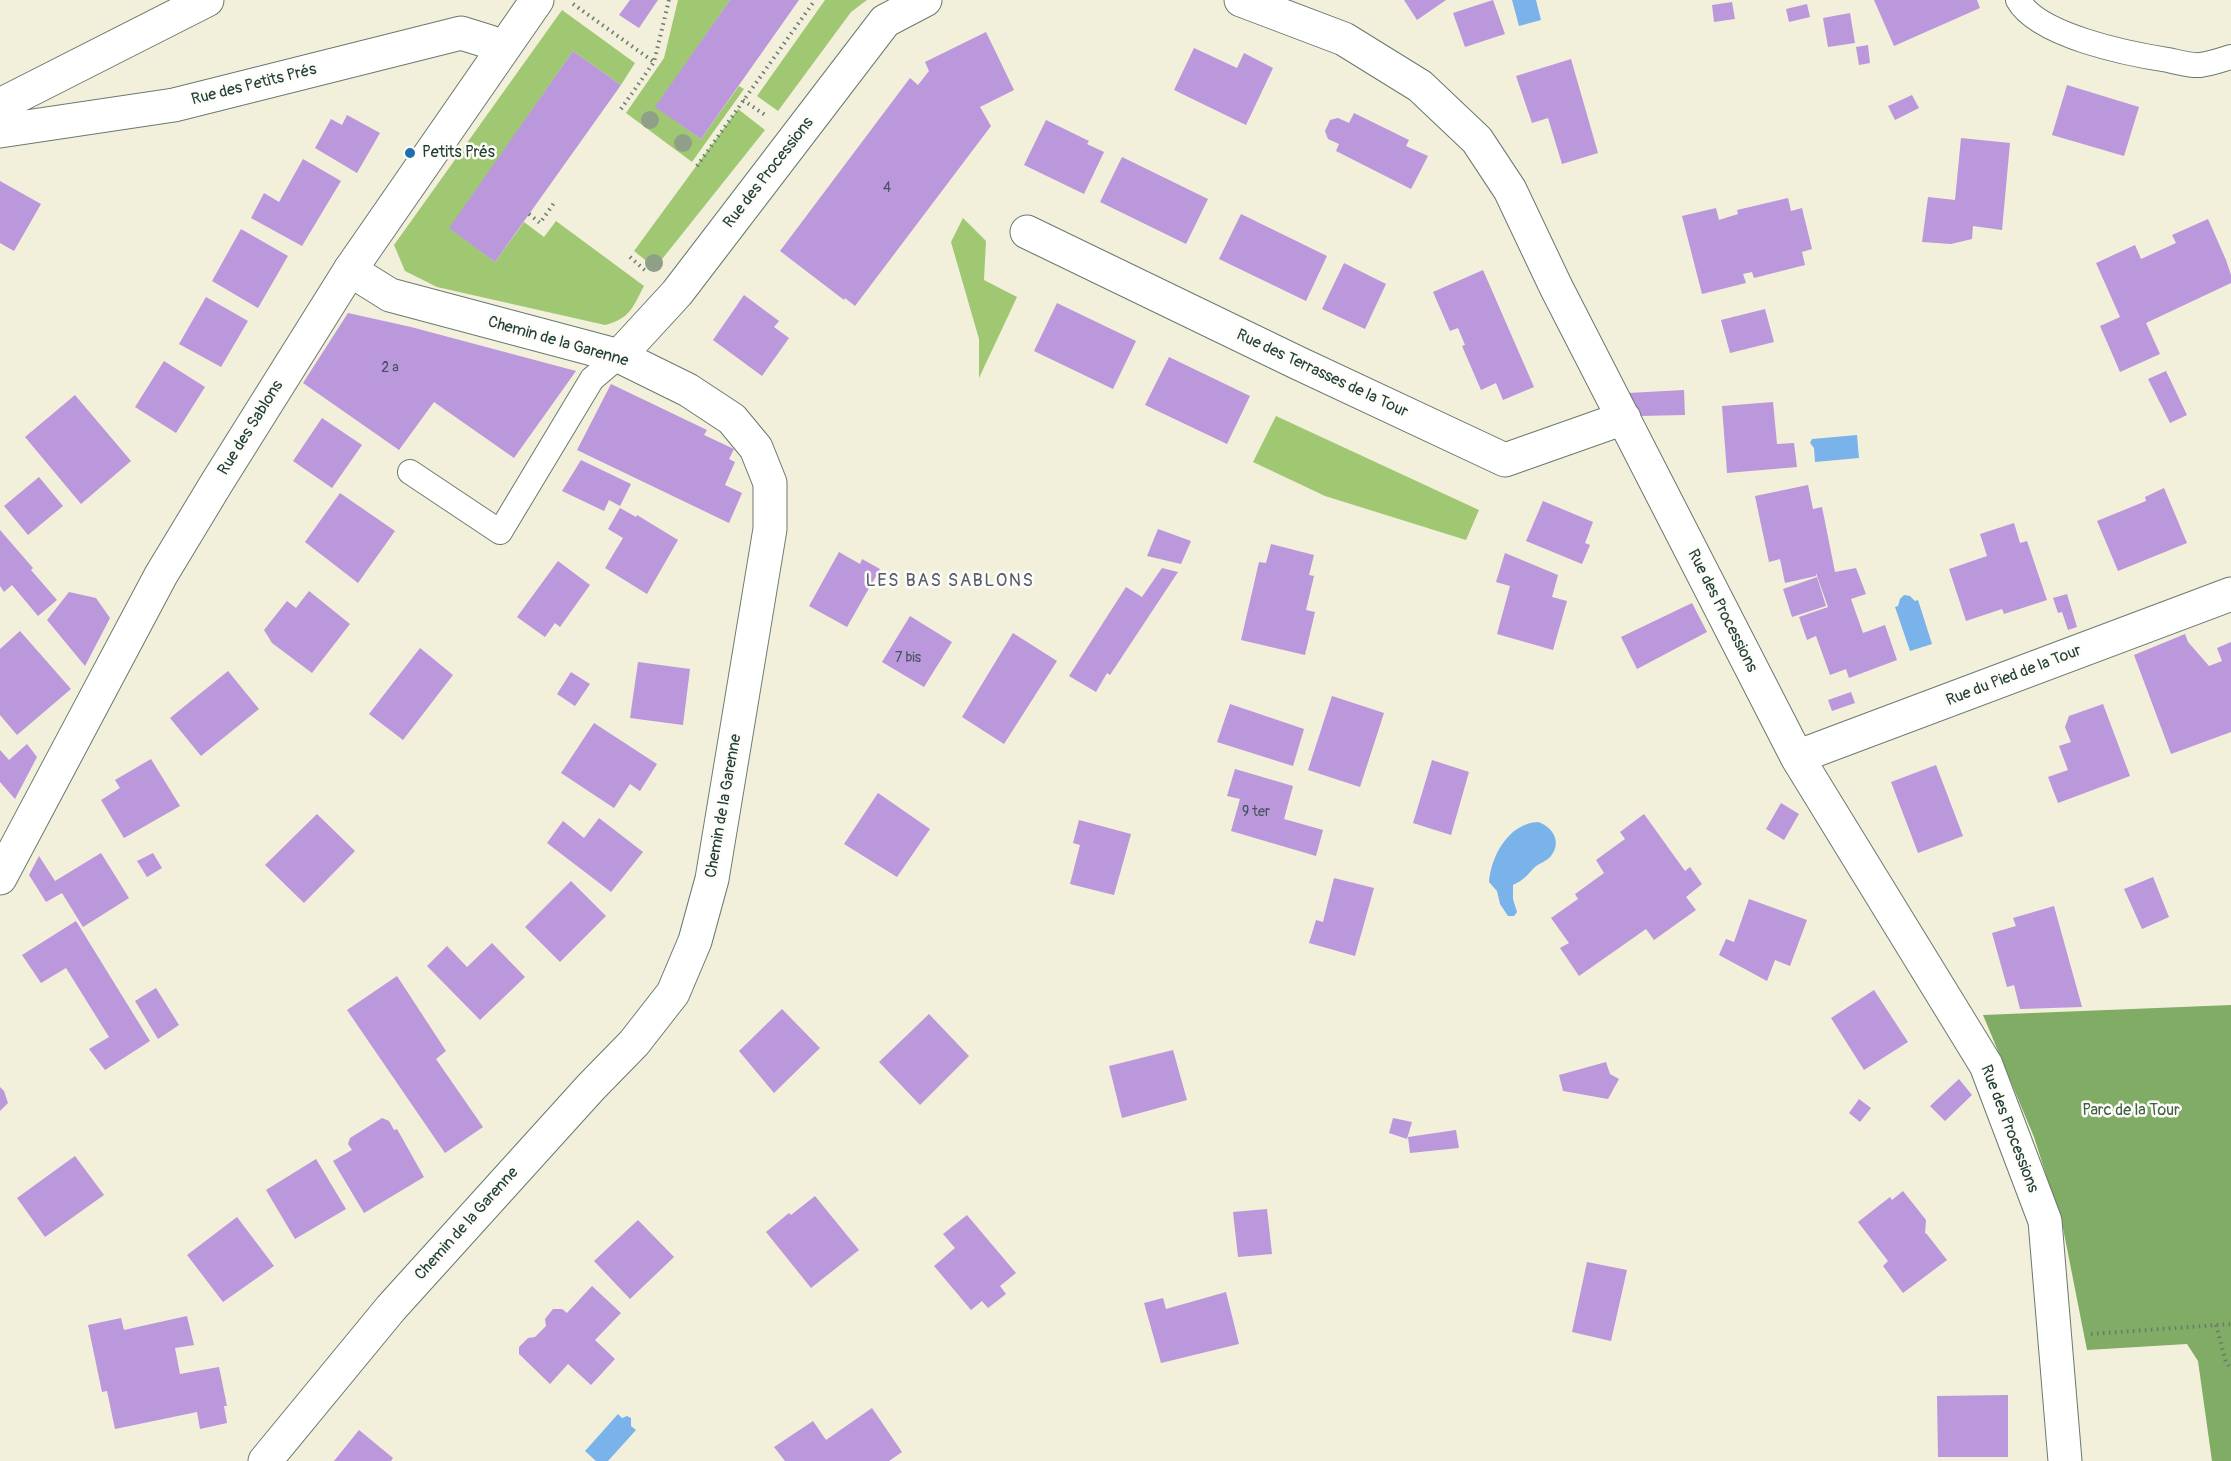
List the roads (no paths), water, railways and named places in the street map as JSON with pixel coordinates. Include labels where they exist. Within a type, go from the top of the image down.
[{"type":"street","points":[[0,105],[207,0]]},
{"type":"street","name":"Rue des Sablons","points":[[0,878],[161,575],[350,270],[537,0]]},
{"type":"street","name":"Rue des Processions","points":[[619,356],[677,293],[885,21],[925,0]]},
{"type":"street","name":"Rue des Processions","points":[[1241,0],[1344,39],[1420,86],[1477,140],[1510,190],[1556,287],[1797,757],[1986,1065],[2045,1221],[2065,1461]]},
{"type":"street","name":"Rue des Petits Prés","points":[[0,131],[174,105],[461,33],[490,42],[501,51]]},
{"type":"street","name":"Rue des Terrasses de la Tour","points":[[1027,232],[1505,460],[1624,418]]},
{"type":"street","name":"Chemin de la Garenne","points":[[265,1461],[391,1308],[591,1087],[634,1043],[673,993],[696,941],[712,879],[770,529],[770,483],[756,448],[732,419],[688,390],[619,356],[390,295],[350,270]]},
{"type":"street","name":"Rue du Pied de la Tour","points":[[1797,757],[2231,594]]},
{"type":"lane","points":[[2018,0],[2023,9],[2051,28],[2135,55],[2199,65],[2231,57]]},
{"type":"lane","points":[[410,472],[500,532],[592,379],[619,356]]},
{"type":"water","points":[[1512,0],[1536,0],[1541,20],[1519,26]]},
{"type":"water","points":[[1857,435],[1859,458],[1815,462],[1814,448],[1810,443],[1812,439]]},
{"type":"water","points":[[1904,595],[1910,596],[1915,601],[1918,600],[1932,644],[1910,651],[1895,607]]},
{"type":"water","points":[[1538,822],[1552,831],[1556,845],[1549,858],[1513,885],[1513,899],[1517,912],[1514,916],[1508,916],[1500,904],[1497,891],[1489,882],[1493,862],[1510,835],[1518,828]]},
{"type":"water","points":[[618,1414],[622,1418],[627,1416],[631,1418],[631,1426],[636,1430],[608,1461],[596,1461],[585,1451]]},
{"type":"place","name":"Petits Prés","points":[[410,153]]},
{"type":"district","name":"LES BAS SABLONS","points":[[950,581]]},
{"type":"park label","name":"Parc de la Tour","points":[[2131,1111]]}]
